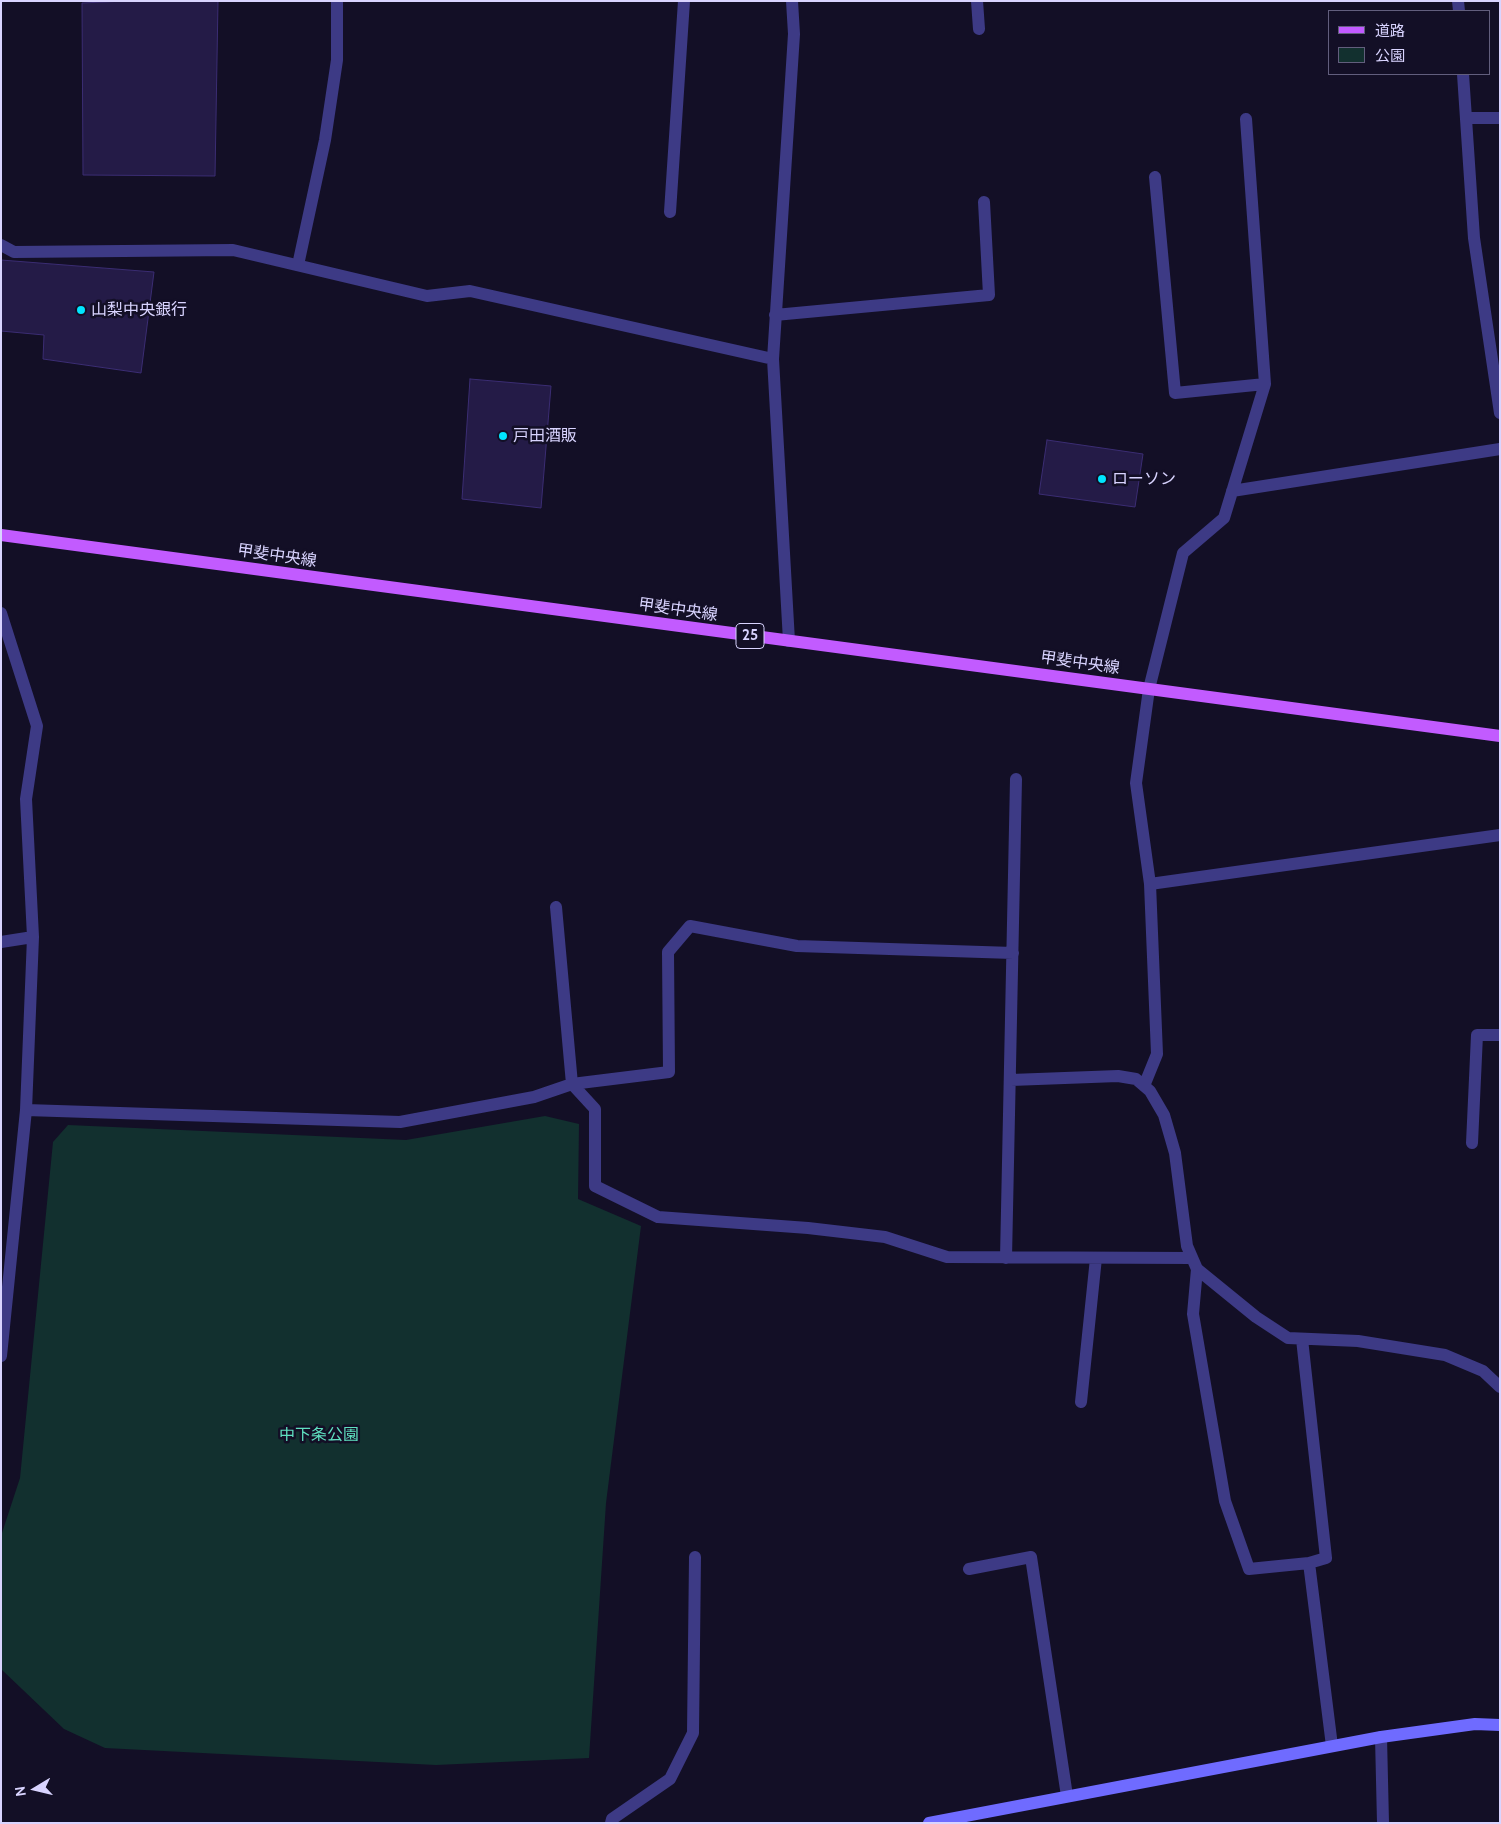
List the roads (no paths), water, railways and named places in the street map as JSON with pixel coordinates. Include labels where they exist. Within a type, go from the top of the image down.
[{"type":"main road","name":"甲斐中央線","points":[[1,535],[1500,736]]},
{"type":"street","points":[[298,265],[325,140],[337,60],[337,1]]},
{"type":"street","points":[[670,212],[684,1]]},
{"type":"street","points":[[789,641],[773,360],[794,34],[792,1]]},
{"type":"street","points":[[977,1],[979,29]]},
{"type":"street","points":[[1463,75],[1474,238],[1500,413]]},
{"type":"street","points":[[1466,118],[1500,118]]},
{"type":"street","points":[[1144,1086],[1157,1054],[1150,884],[1136,783],[1150,689],[1183,553],[1224,518],[1265,384],[1246,119]]},
{"type":"street","points":[[1155,177],[1175,393],[1265,384]]},
{"type":"street","points":[[776,315],[990,295],[984,202]]},
{"type":"street","points":[[1,245],[14,252],[233,250],[427,296],[470,291],[773,360]]},
{"type":"street","points":[[1232,491],[1500,449]]},
{"type":"street","points":[[1,613],[37,726],[26,799],[33,936],[26,1110],[1,1356]]},
{"type":"street","points":[[1006,1258],[1016,780]]},
{"type":"street","points":[[1150,884],[1500,835]]},
{"type":"street","points":[[556,907],[572,1084],[596,1108],[595,1186],[658,1217],[808,1228],[885,1237],[947,1257],[1096,1258],[1194,1264],[1256,1317],[1288,1338],[1358,1341],[1445,1355],[1483,1371],[1500,1387]]},
{"type":"street","points":[[26,1110],[400,1122],[534,1097],[572,1084],[668,1072],[668,952],[690,926],[796,946],[1013,953]]},
{"type":"street","points":[[1,942],[33,936]]},
{"type":"street","points":[[1472,1143],[1477,1035],[1500,1035]]},
{"type":"street","points":[[1011,1080],[1118,1076],[1136,1079],[1150,1091],[1164,1115],[1175,1153],[1187,1246],[1194,1264],[1193,1314],[1225,1501],[1249,1569],[1309,1563],[1326,1558],[1302,1338]]},
{"type":"street","points":[[1081,1402],[1096,1258]]},
{"type":"street","points":[[612,1823],[612,1819],[670,1779],[693,1733],[695,1557]]},
{"type":"street","points":[[969,1569],[1031,1557],[1067,1796]]},
{"type":"street","points":[[1309,1563],[1332,1746]]},
{"type":"street","points":[[929,1823],[1381,1737],[1475,1724],[1500,1724]]},
{"type":"street","points":[[1381,1737],[1384,1823]]},
{"type":"place","name":"山梨中央銀行","points":[[81,310]]},
{"type":"place","name":"戸田酒販","points":[[503,436]]},
{"type":"place","name":"ローソン","points":[[1102,479]]},
{"type":"park label","name":"中下条公園","points":[[319,1435]]}]
